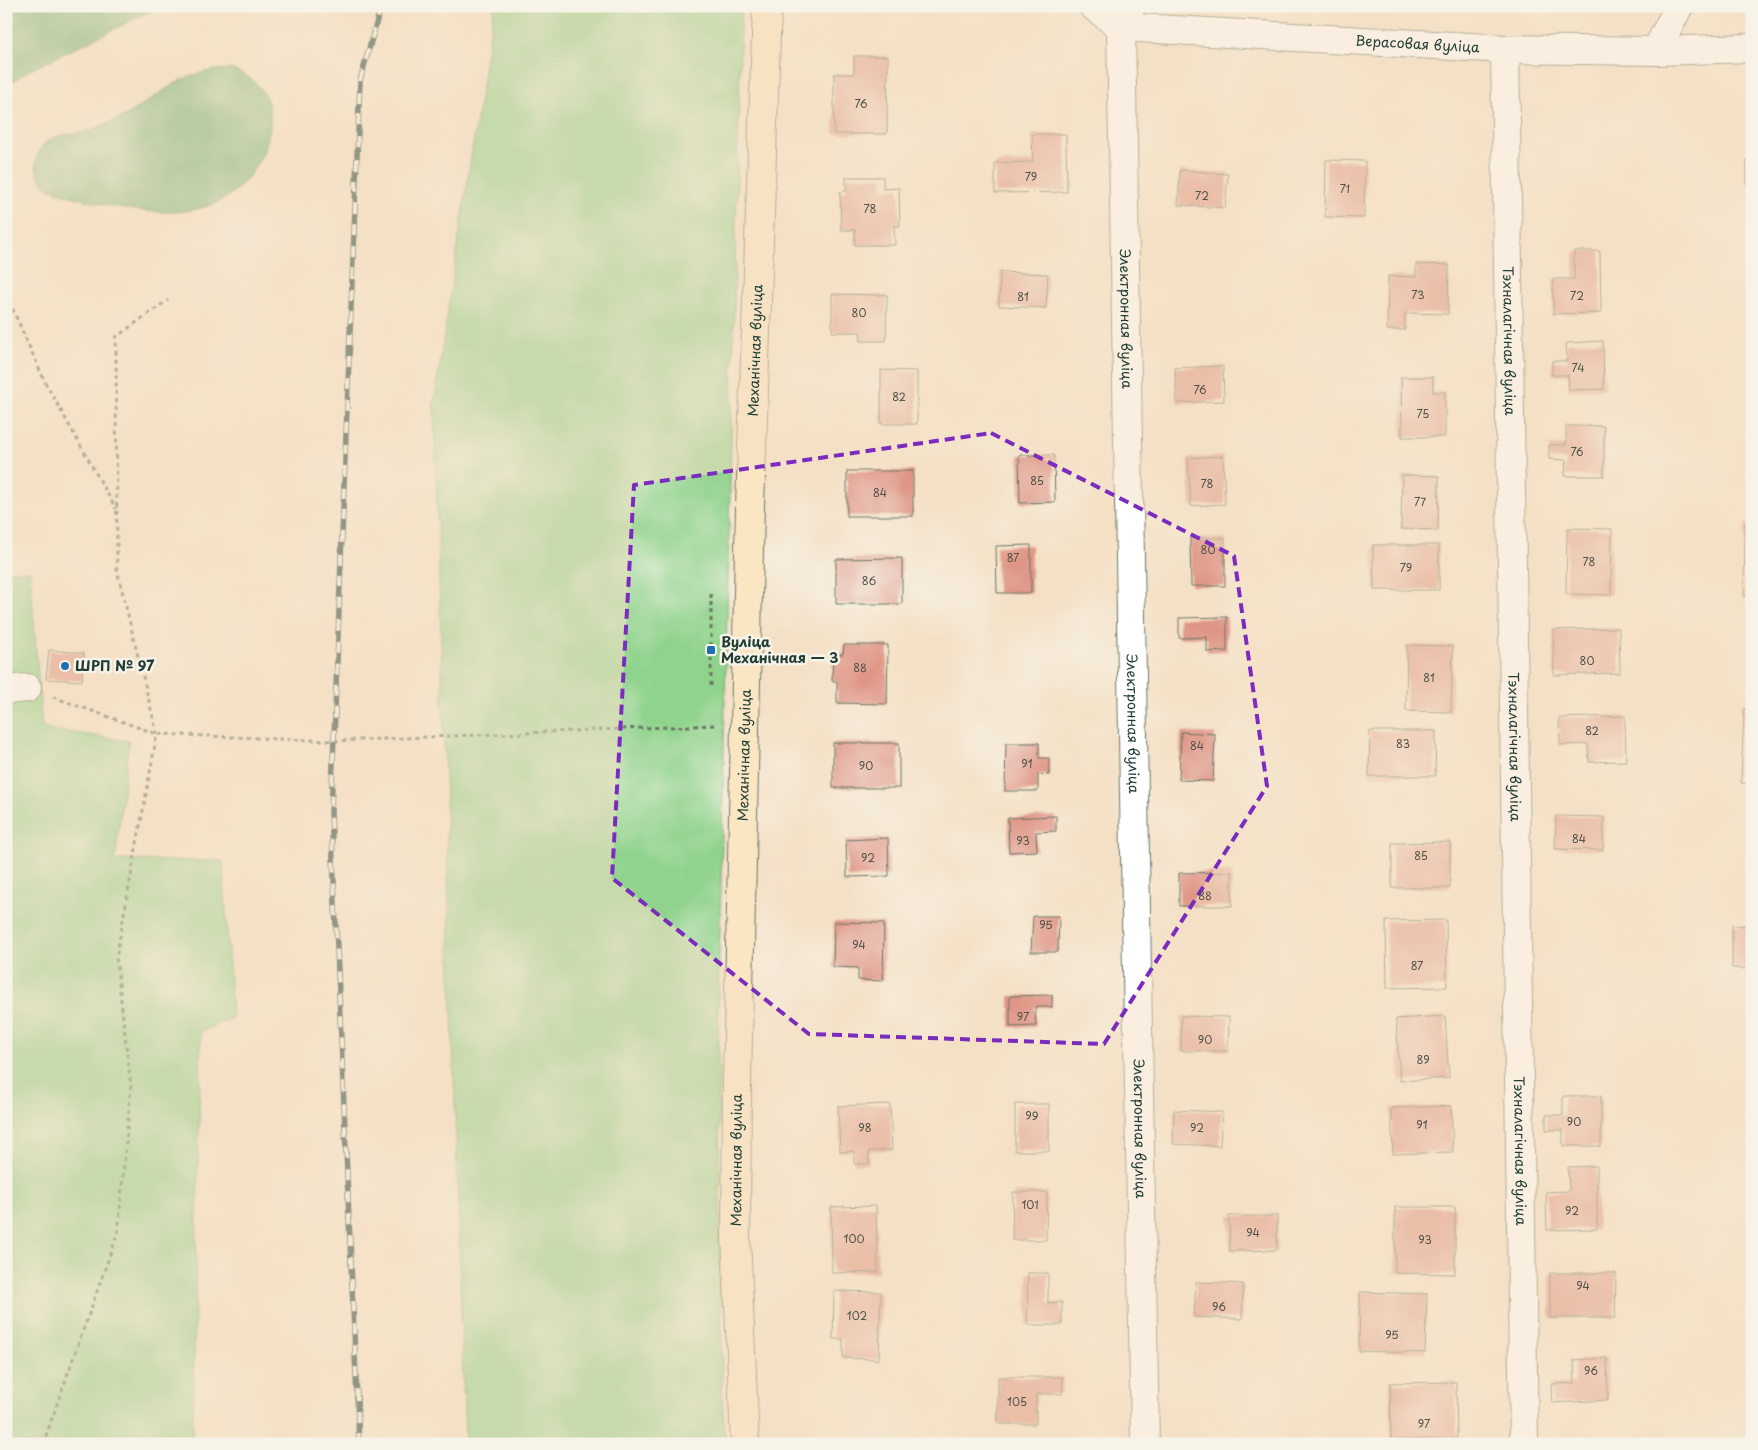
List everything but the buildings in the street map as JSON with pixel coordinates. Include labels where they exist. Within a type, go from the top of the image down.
[{"type":"street","name":"Механічная вуліца","points":[[745,1444],[736,1237],[737,1080],[763,85],[767,6]]},
{"type":"street","points":[[1092,6],[1126,17]]},
{"type":"street","points":[[1656,51],[1679,6]]},
{"type":"street","name":"Верасовая вуліца","points":[[1126,17],[1505,50],[1656,51],[1752,48]]},
{"type":"street","name":"Электронная вуліца","points":[[1126,17],[1145,1444]]},
{"type":"street","name":"Тэхналагічная вуліца","points":[[1505,50],[1524,1444]]},
{"type":"path","points":[[6,294],[44,382],[116,509]]},
{"type":"path","points":[[43,1444],[118,1232],[131,1086],[116,958],[157,734],[117,570],[116,337],[168,300]]},
{"type":"path","points":[[711,594],[711,688]]},
{"type":"path","points":[[16,689],[157,734],[334,740],[746,724]]},
{"type":"highlighted area","points":[[991,433],[1234,556],[1267,786],[1104,1044],[809,1034],[612,878],[634,485]]},
{"type":"green space","points":[[6,6],[161,6],[26,72],[6,86]]},
{"type":"green space","points":[[494,6],[741,6],[718,1011],[722,1389],[725,1444],[465,1444],[434,403]]},
{"type":"green space","points":[[230,69],[251,79],[264,95],[270,113],[269,134],[262,154],[251,173],[236,190],[218,202],[194,210],[158,212],[133,210],[70,196],[51,189],[39,178],[36,168],[37,159],[42,146],[49,140],[89,131],[118,119],[182,80],[211,71]]},
{"type":"green space","points":[[6,571],[30,571],[42,728],[129,741],[115,860],[223,861],[232,1018],[201,1031],[192,1444],[6,1444]]},
{"type":"railway","points":[[359,1444],[331,813],[360,81],[381,6]]},
{"type":"place","name":"Вуліца Механічная — 3","points":[[711,650]]},
{"type":"place","name":"ШРП № 97","points":[[65,666]]}]
